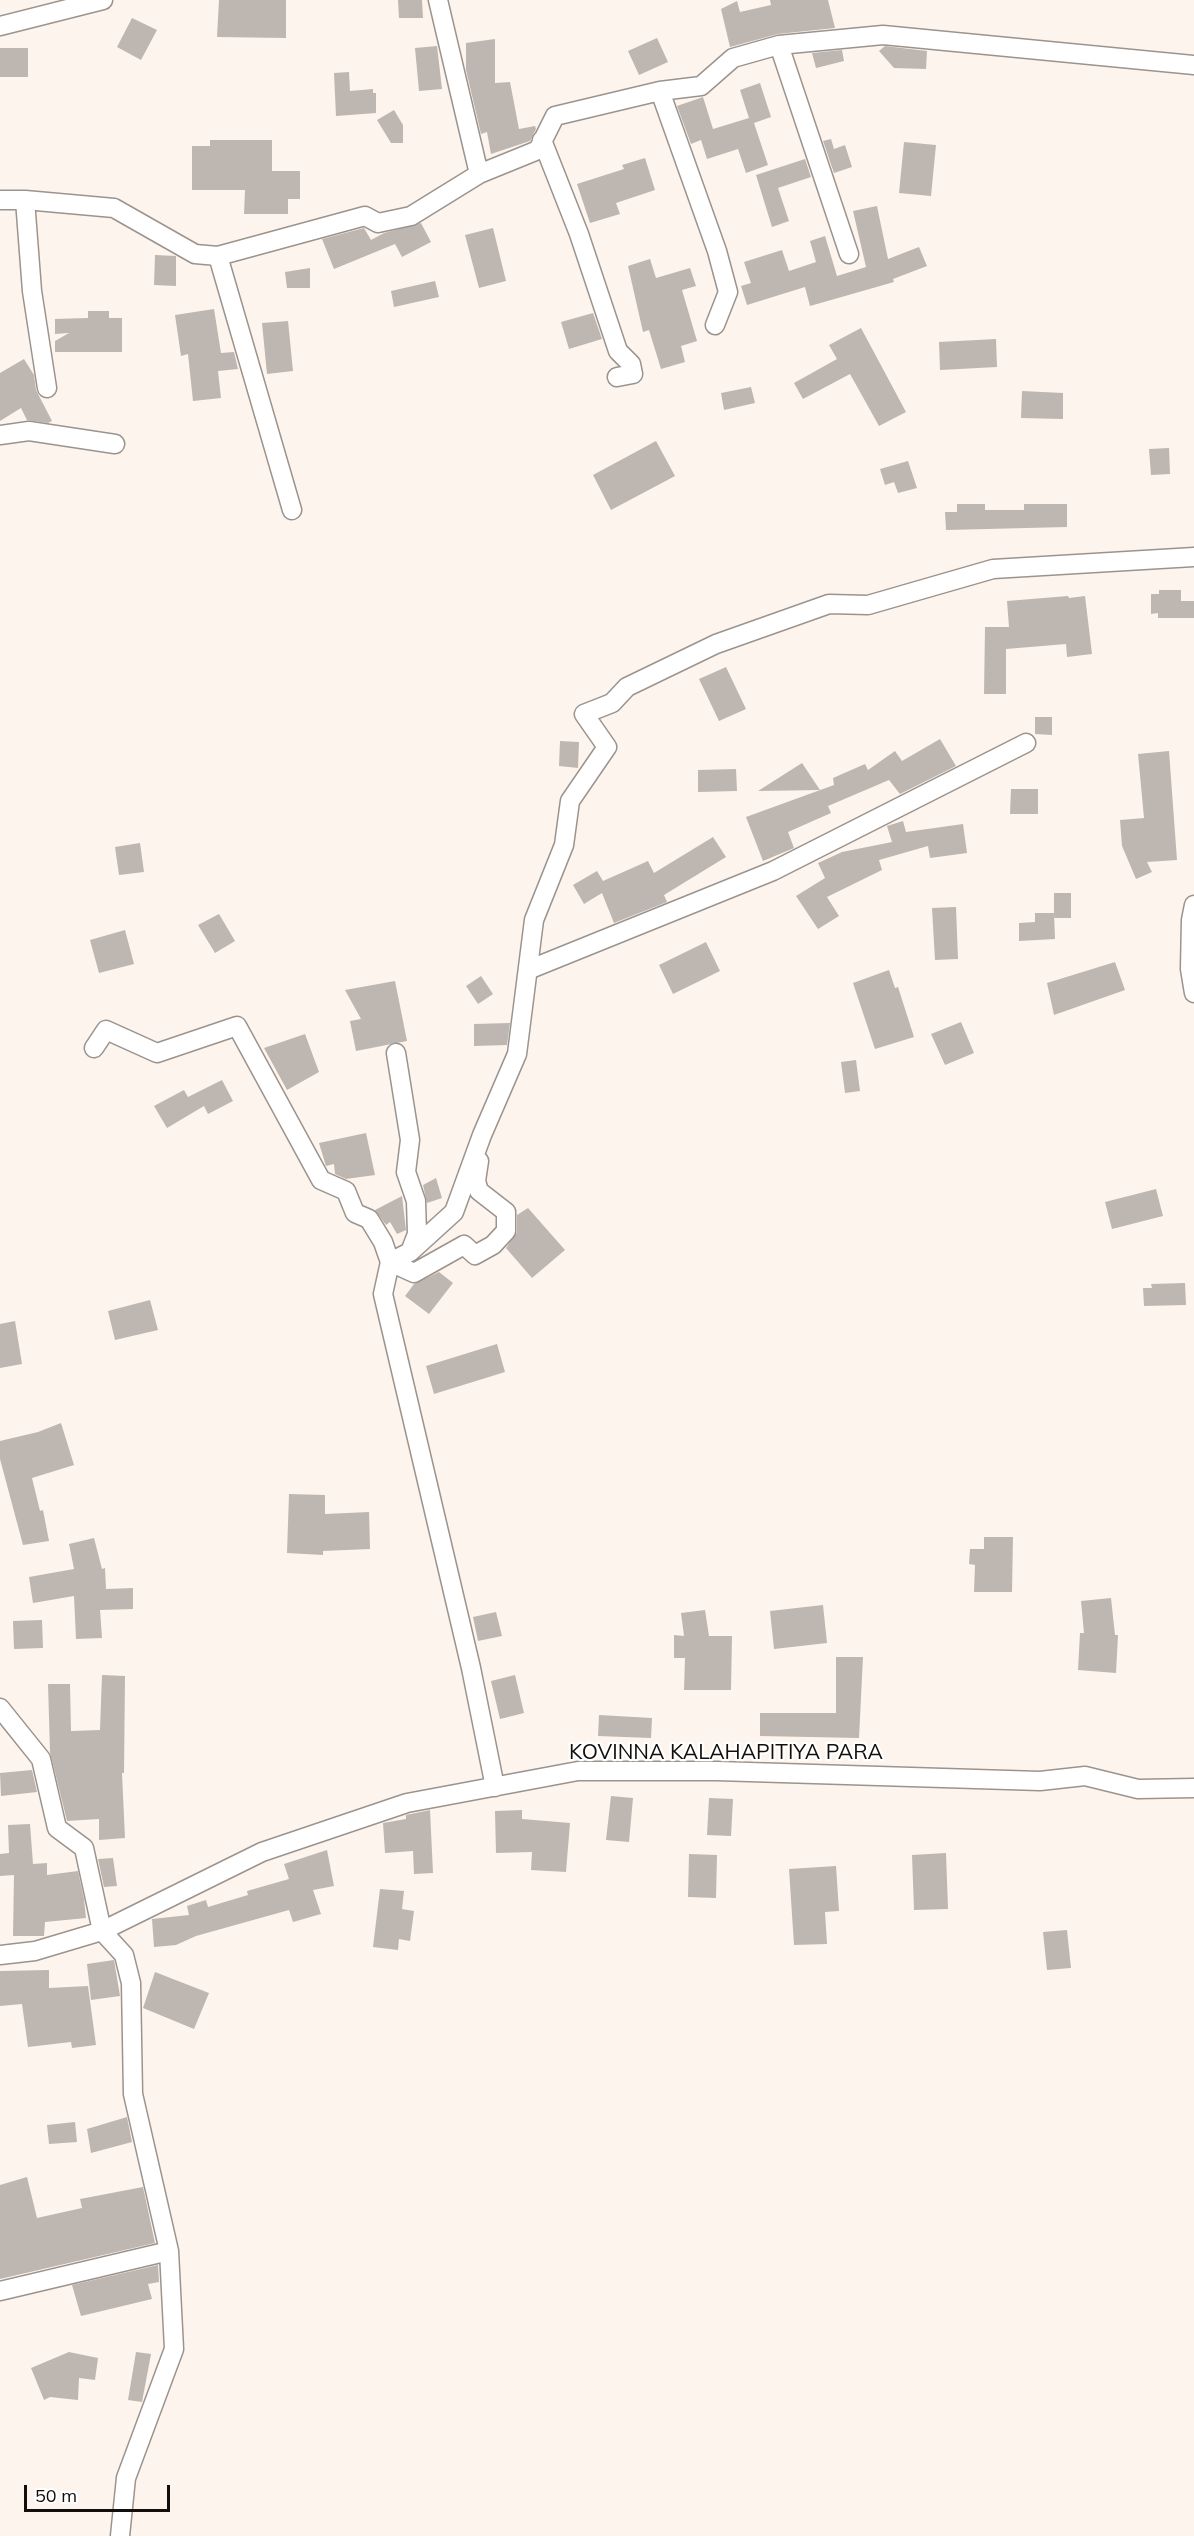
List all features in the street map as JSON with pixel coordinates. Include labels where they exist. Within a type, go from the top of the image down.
[{"type":"street","points":[[0,26],[103,0]]},
{"type":"street","points":[[438,0],[479,174]]},
{"type":"street","points":[[0,200],[114,208],[195,254],[218,256],[365,216],[378,223],[411,216],[479,174],[538,150],[555,116],[660,92],[701,86],[733,58],[779,45],[883,35],[1194,65]]},
{"type":"street","points":[[779,45],[849,254]]},
{"type":"street","points":[[660,92],[717,251],[728,292],[715,325]]},
{"type":"street","points":[[542,140],[579,234],[618,351],[631,364],[633,374],[617,377]]},
{"type":"street","points":[[25,200],[32,291],[47,388]]},
{"type":"street","points":[[218,256],[291,510]]},
{"type":"street","points":[[0,435],[29,430],[116,444]]},
{"type":"street","points":[[390,1262],[410,1252],[454,1212],[482,1135],[517,1054],[534,920],[564,845],[570,801],[607,747],[584,714],[612,703],[627,687],[716,644],[829,604],[867,606],[993,569],[1194,557]]},
{"type":"street","points":[[528,970],[773,871],[1026,743]]},
{"type":"street","points":[[1194,905],[1191,920],[1190,969],[1194,993]]},
{"type":"street","points":[[94,1048],[106,1030],[157,1053],[237,1026],[321,1180],[346,1191],[355,1213],[369,1219],[383,1242],[390,1262],[383,1294],[471,1668],[495,1786]]},
{"type":"street","points":[[396,1053],[410,1140],[406,1172],[416,1201],[417,1234],[410,1252]]},
{"type":"street","points":[[390,1262],[414,1273],[464,1245],[475,1255],[493,1245],[506,1231],[506,1212],[479,1191],[476,1181],[482,1135]]},
{"type":"street","points":[[0,1708],[41,1759],[57,1828],[84,1848],[102,1931],[124,1955],[131,1983],[133,2094],[170,2251],[174,2349],[126,2478],[120,2536]]},
{"type":"street","name":"KOVINNA KALAHAPITIYA PARA","points":[[0,1955],[35,1951],[102,1931],[262,1852],[408,1803],[578,1771],[1040,1781],[1085,1776],[1138,1789],[1194,1788]]},
{"type":"street","points":[[0,2291],[170,2251]]},
{"type":"building","points":[[219,0],[286,0],[286,38],[217,37]]},
{"type":"building","points":[[398,0],[422,0],[423,18],[399,18]]},
{"type":"building","points":[[770,0],[828,0],[835,28],[778,34],[730,47],[721,9],[737,1],[740,12],[771,5]]},
{"type":"building","points":[[132,18],[157,30],[141,60],[117,47]]},
{"type":"building","points":[[657,38],[668,62],[639,75],[628,51]]},
{"type":"building","points":[[495,39],[495,83],[510,82],[519,129],[535,126],[536,129],[530,141],[491,154],[487,132],[481,134],[466,70],[466,43]]},
{"type":"building","points":[[437,46],[442,89],[419,91],[415,48]]},
{"type":"building","points":[[885,46],[927,51],[926,69],[894,68],[879,51]]},
{"type":"building","points":[[0,48],[28,48],[28,77],[0,77]]},
{"type":"building","points":[[842,50],[844,61],[816,68],[812,53]]},
{"type":"building","points":[[349,72],[350,91],[373,89],[373,93],[376,93],[376,113],[336,116],[334,73]]},
{"type":"building","points":[[760,83],[771,117],[754,123],[768,165],[746,173],[738,149],[707,159],[701,140],[691,144],[677,106],[703,97],[713,129],[749,118],[740,90]]},
{"type":"building","points":[[394,110],[403,125],[403,143],[391,143],[377,120]]},
{"type":"building","points":[[831,139],[834,149],[845,145],[852,167],[834,173],[823,141]]},
{"type":"building","points":[[210,140],[272,140],[272,171],[300,171],[300,199],[288,199],[288,214],[244,214],[245,190],[192,190],[192,146],[210,146]]},
{"type":"building","points":[[904,142],[936,145],[931,196],[899,193]]},
{"type":"building","points":[[645,158],[655,190],[616,203],[620,214],[590,223],[577,184],[624,169],[622,165]]},
{"type":"building","points":[[805,159],[811,177],[778,188],[789,221],[772,227],[756,175]]},
{"type":"building","points":[[877,206],[888,259],[919,247],[927,266],[893,279],[894,282],[810,306],[805,287],[747,305],[741,286],[751,283],[744,262],[782,250],[789,271],[816,262],[810,241],[825,236],[837,276],[866,267],[853,211]]},
{"type":"building","points":[[421,223],[431,242],[402,257],[395,244],[334,269],[322,239],[364,228],[371,240],[384,233]]},
{"type":"building","points":[[493,228],[506,281],[479,288],[465,235]]},
{"type":"building","points":[[155,255],[176,256],[176,286],[154,285]]},
{"type":"building","points":[[650,259],[656,278],[690,268],[696,286],[682,290],[697,341],[681,346],[685,362],[661,369],[649,330],[643,332],[628,266]]},
{"type":"building","points":[[310,268],[310,288],[287,288],[285,272]]},
{"type":"building","points":[[435,281],[439,297],[394,307],[391,291]]},
{"type":"building","points":[[214,309],[221,353],[234,352],[238,369],[218,371],[221,398],[193,401],[188,354],[181,356],[175,315]]},
{"type":"building","points":[[88,311],[109,311],[109,318],[122,318],[122,352],[55,352],[55,341],[69,333],[55,334],[55,319],[88,318]]},
{"type":"building","points":[[593,313],[602,339],[569,349],[561,322]]},
{"type":"building","points":[[288,321],[293,371],[267,374],[262,323]]},
{"type":"building","points":[[861,328],[906,412],[879,426],[850,374],[803,399],[794,383],[837,359],[829,345]]},
{"type":"building","points":[[996,339],[997,367],[940,370],[939,342]]},
{"type":"building","points":[[24,359],[34,375],[36,390],[52,421],[48,423],[27,420],[21,408],[0,421],[0,373]]},
{"type":"building","points":[[751,387],[755,403],[724,410],[721,393]]},
{"type":"building","points":[[1022,391],[1063,393],[1063,419],[1021,418]]},
{"type":"building","points":[[656,441],[675,476],[611,510],[593,475]]},
{"type":"building","points":[[1169,448],[1170,474],[1151,475],[1149,449]]},
{"type":"building","points":[[908,461],[917,488],[898,493],[894,482],[885,485],[880,469]]},
{"type":"building","points":[[957,504],[985,504],[985,510],[1024,510],[1024,504],[1067,504],[1067,527],[946,530],[945,512],[957,512]]},
{"type":"building","points":[[1159,590],[1181,590],[1181,601],[1194,601],[1194,618],[1158,618],[1158,613],[1151,614],[1151,594],[1159,594]]},
{"type":"building","points":[[1068,596],[1069,598],[1085,596],[1092,654],[1067,657],[1066,644],[1006,649],[1006,694],[984,694],[985,627],[1009,627],[1007,601]]},
{"type":"building","points":[[726,667],[746,709],[719,721],[699,679]]},
{"type":"building","points":[[1035,717],[1052,717],[1052,735],[1035,734]]},
{"type":"building","points":[[940,739],[956,766],[900,794],[889,780],[828,806],[831,813],[788,832],[794,848],[763,861],[746,817],[834,785],[833,778],[865,764],[868,770],[895,751],[902,761]]},
{"type":"building","points":[[560,741],[579,742],[578,768],[559,766]]},
{"type":"building","points":[[1169,751],[1177,860],[1147,862],[1152,872],[1136,879],[1122,846],[1120,820],[1144,818],[1138,754]]},
{"type":"building","points":[[802,763],[820,790],[758,791]]},
{"type":"building","points":[[736,769],[737,791],[698,792],[698,770]]},
{"type":"building","points":[[1011,789],[1038,789],[1038,814],[1010,814]]},
{"type":"building","points":[[903,821],[906,832],[963,824],[967,853],[930,858],[928,846],[879,860],[882,870],[827,897],[839,916],[818,929],[796,896],[825,878],[818,863],[842,852],[892,842],[887,826]]},
{"type":"building","points":[[713,837],[726,857],[664,895],[667,902],[614,923],[602,893],[584,904],[573,885],[597,871],[603,881],[648,861],[654,873]]},
{"type":"building","points":[[140,843],[144,872],[119,875],[115,847]]},
{"type":"building","points":[[1054,893],[1071,893],[1071,918],[1054,918]]},
{"type":"building","points":[[956,907],[958,959],[935,960],[932,908]]},
{"type":"building","points":[[1035,913],[1054,913],[1055,939],[1019,941],[1019,923],[1035,922]]},
{"type":"building","points":[[219,914],[235,941],[215,953],[198,925]]},
{"type":"building","points":[[125,930],[134,964],[99,973],[90,940]]},
{"type":"building","points":[[706,942],[720,971],[673,994],[659,965]]},
{"type":"building","points":[[1115,962],[1125,990],[1054,1015],[1047,983]]},
{"type":"building","points":[[889,970],[895,988],[898,987],[914,1037],[875,1049],[853,983]]},
{"type":"building","points":[[481,976],[493,994],[478,1004],[466,986]]},
{"type":"building","points":[[395,981],[407,1041],[356,1051],[350,1021],[361,1019],[345,990]]},
{"type":"building","points":[[961,1022],[974,1053],[945,1065],[931,1034]]},
{"type":"building","points":[[510,1023],[507,1045],[474,1046],[474,1024]]},
{"type":"building","points":[[305,1034],[319,1072],[287,1090],[264,1048]]},
{"type":"building","points":[[856,1060],[860,1091],[845,1093],[841,1062]]},
{"type":"building","points":[[222,1080],[233,1101],[208,1114],[204,1106],[167,1128],[154,1106],[184,1090],[188,1097]]},
{"type":"building","points":[[366,1133],[375,1175],[346,1179],[335,1174],[334,1164],[326,1166],[319,1143]]},
{"type":"building","points":[[436,1178],[442,1198],[427,1203],[423,1185]]},
{"type":"building","points":[[1156,1189],[1163,1216],[1112,1229],[1105,1202]]},
{"type":"building","points":[[402,1196],[406,1230],[397,1234],[390,1222],[386,1225],[375,1210]]},
{"type":"building","points":[[528,1208],[565,1250],[532,1278],[506,1248],[517,1232],[517,1215]]},
{"type":"building","points":[[439,1272],[453,1283],[429,1314],[405,1296],[414,1284]]},
{"type":"building","points":[[1185,1283],[1186,1305],[1144,1306],[1143,1288],[1152,1288],[1151,1284]]},
{"type":"building","points":[[150,1300],[158,1330],[115,1340],[108,1311]]},
{"type":"building","points":[[15,1321],[22,1364],[0,1368],[0,1324]]},
{"type":"building","points":[[497,1344],[505,1372],[434,1394],[426,1366]]},
{"type":"building","points":[[61,1423],[74,1465],[32,1478],[40,1511],[43,1510],[49,1541],[23,1545],[0,1459],[0,1441],[38,1432]]},
{"type":"building","points":[[289,1494],[325,1495],[325,1514],[369,1512],[370,1549],[323,1551],[323,1555],[287,1553]]},
{"type":"building","points":[[984,1537],[1013,1537],[1012,1592],[974,1592],[975,1565],[969,1564],[970,1549],[984,1549]]},
{"type":"building","points":[[94,1538],[102,1569],[105,1568],[106,1589],[133,1588],[133,1609],[100,1610],[102,1638],[76,1639],[74,1596],[33,1603],[29,1577],[74,1569],[69,1544]]},
{"type":"building","points":[[1111,1598],[1115,1635],[1118,1635],[1116,1673],[1078,1670],[1080,1633],[1084,1633],[1081,1601]]},
{"type":"building","points":[[823,1605],[827,1643],[774,1649],[770,1611]]},
{"type":"building","points":[[705,1610],[709,1636],[732,1636],[731,1690],[684,1690],[685,1658],[674,1658],[674,1635],[684,1636],[681,1613]]},
{"type":"building","points":[[496,1612],[502,1636],[478,1641],[473,1617]]},
{"type":"building","points":[[42,1620],[43,1648],[14,1649],[13,1621]]},
{"type":"building","points":[[836,1657],[863,1657],[859,1738],[760,1736],[760,1713],[836,1713]]},
{"type":"building","points":[[102,1675],[125,1676],[124,1773],[122,1773],[125,1838],[99,1840],[99,1819],[67,1821],[50,1752],[48,1684],[70,1684],[71,1731],[100,1730]]},
{"type":"building","points":[[515,1675],[524,1713],[500,1719],[491,1681]]},
{"type":"building","points":[[599,1715],[652,1718],[651,1738],[598,1736]]},
{"type":"building","points":[[32,1770],[37,1792],[1,1796],[0,1773]]},
{"type":"building","points":[[611,1796],[633,1798],[629,1842],[606,1840]]},
{"type":"building","points":[[709,1798],[733,1799],[731,1836],[707,1835]]},
{"type":"building","points":[[430,1810],[433,1873],[414,1874],[413,1851],[385,1853],[383,1823],[406,1819],[406,1815]]},
{"type":"building","points":[[522,1810],[522,1819],[570,1823],[566,1872],[531,1870],[532,1852],[496,1853],[495,1811]]},
{"type":"building","points":[[30,1824],[33,1864],[47,1863],[47,1875],[78,1871],[86,1918],[45,1922],[44,1936],[13,1936],[14,1875],[0,1876],[0,1854],[9,1853],[8,1825]]},
{"type":"building","points":[[327,1850],[334,1886],[313,1890],[321,1914],[293,1922],[289,1910],[196,1936],[176,1945],[154,1947],[152,1919],[189,1915],[187,1906],[206,1900],[208,1907],[248,1895],[247,1891],[289,1879],[284,1864]]},
{"type":"building","points":[[946,1853],[948,1909],[914,1910],[912,1855]]},
{"type":"building","points":[[689,1854],[717,1855],[716,1898],[688,1897]]},
{"type":"building","points":[[113,1858],[117,1886],[104,1887],[98,1859]]},
{"type":"building","points":[[836,1866],[839,1911],[825,1912],[827,1944],[794,1945],[789,1869]]},
{"type":"building","points":[[380,1889],[404,1891],[402,1909],[414,1911],[410,1941],[399,1939],[398,1950],[373,1947]]},
{"type":"building","points":[[1067,1930],[1071,1968],[1047,1970],[1043,1932]]},
{"type":"building","points":[[114,1960],[120,1996],[91,2000],[87,1964]]},
{"type":"building","points":[[49,1970],[49,1988],[88,1986],[96,2045],[72,2048],[71,2042],[28,2047],[22,2004],[0,2006],[0,1971]]},
{"type":"building","points":[[155,1972],[209,1993],[194,2029],[143,2008]]},
{"type":"building","points":[[127,2117],[132,2142],[91,2153],[87,2129]]},
{"type":"building","points":[[75,2122],[77,2142],[49,2144],[47,2125]]},
{"type":"building","points":[[27,2177],[37,2218],[82,2208],[80,2199],[143,2187],[155,2243],[0,2279],[0,2185]]},
{"type":"building","points":[[158,2265],[159,2282],[148,2284],[152,2299],[81,2316],[72,2285]]},
{"type":"building","points":[[69,2352],[98,2358],[95,2380],[79,2378],[78,2400],[50,2397],[44,2400],[31,2368]]},
{"type":"building","points":[[136,2352],[151,2354],[142,2402],[128,2400]]}]
